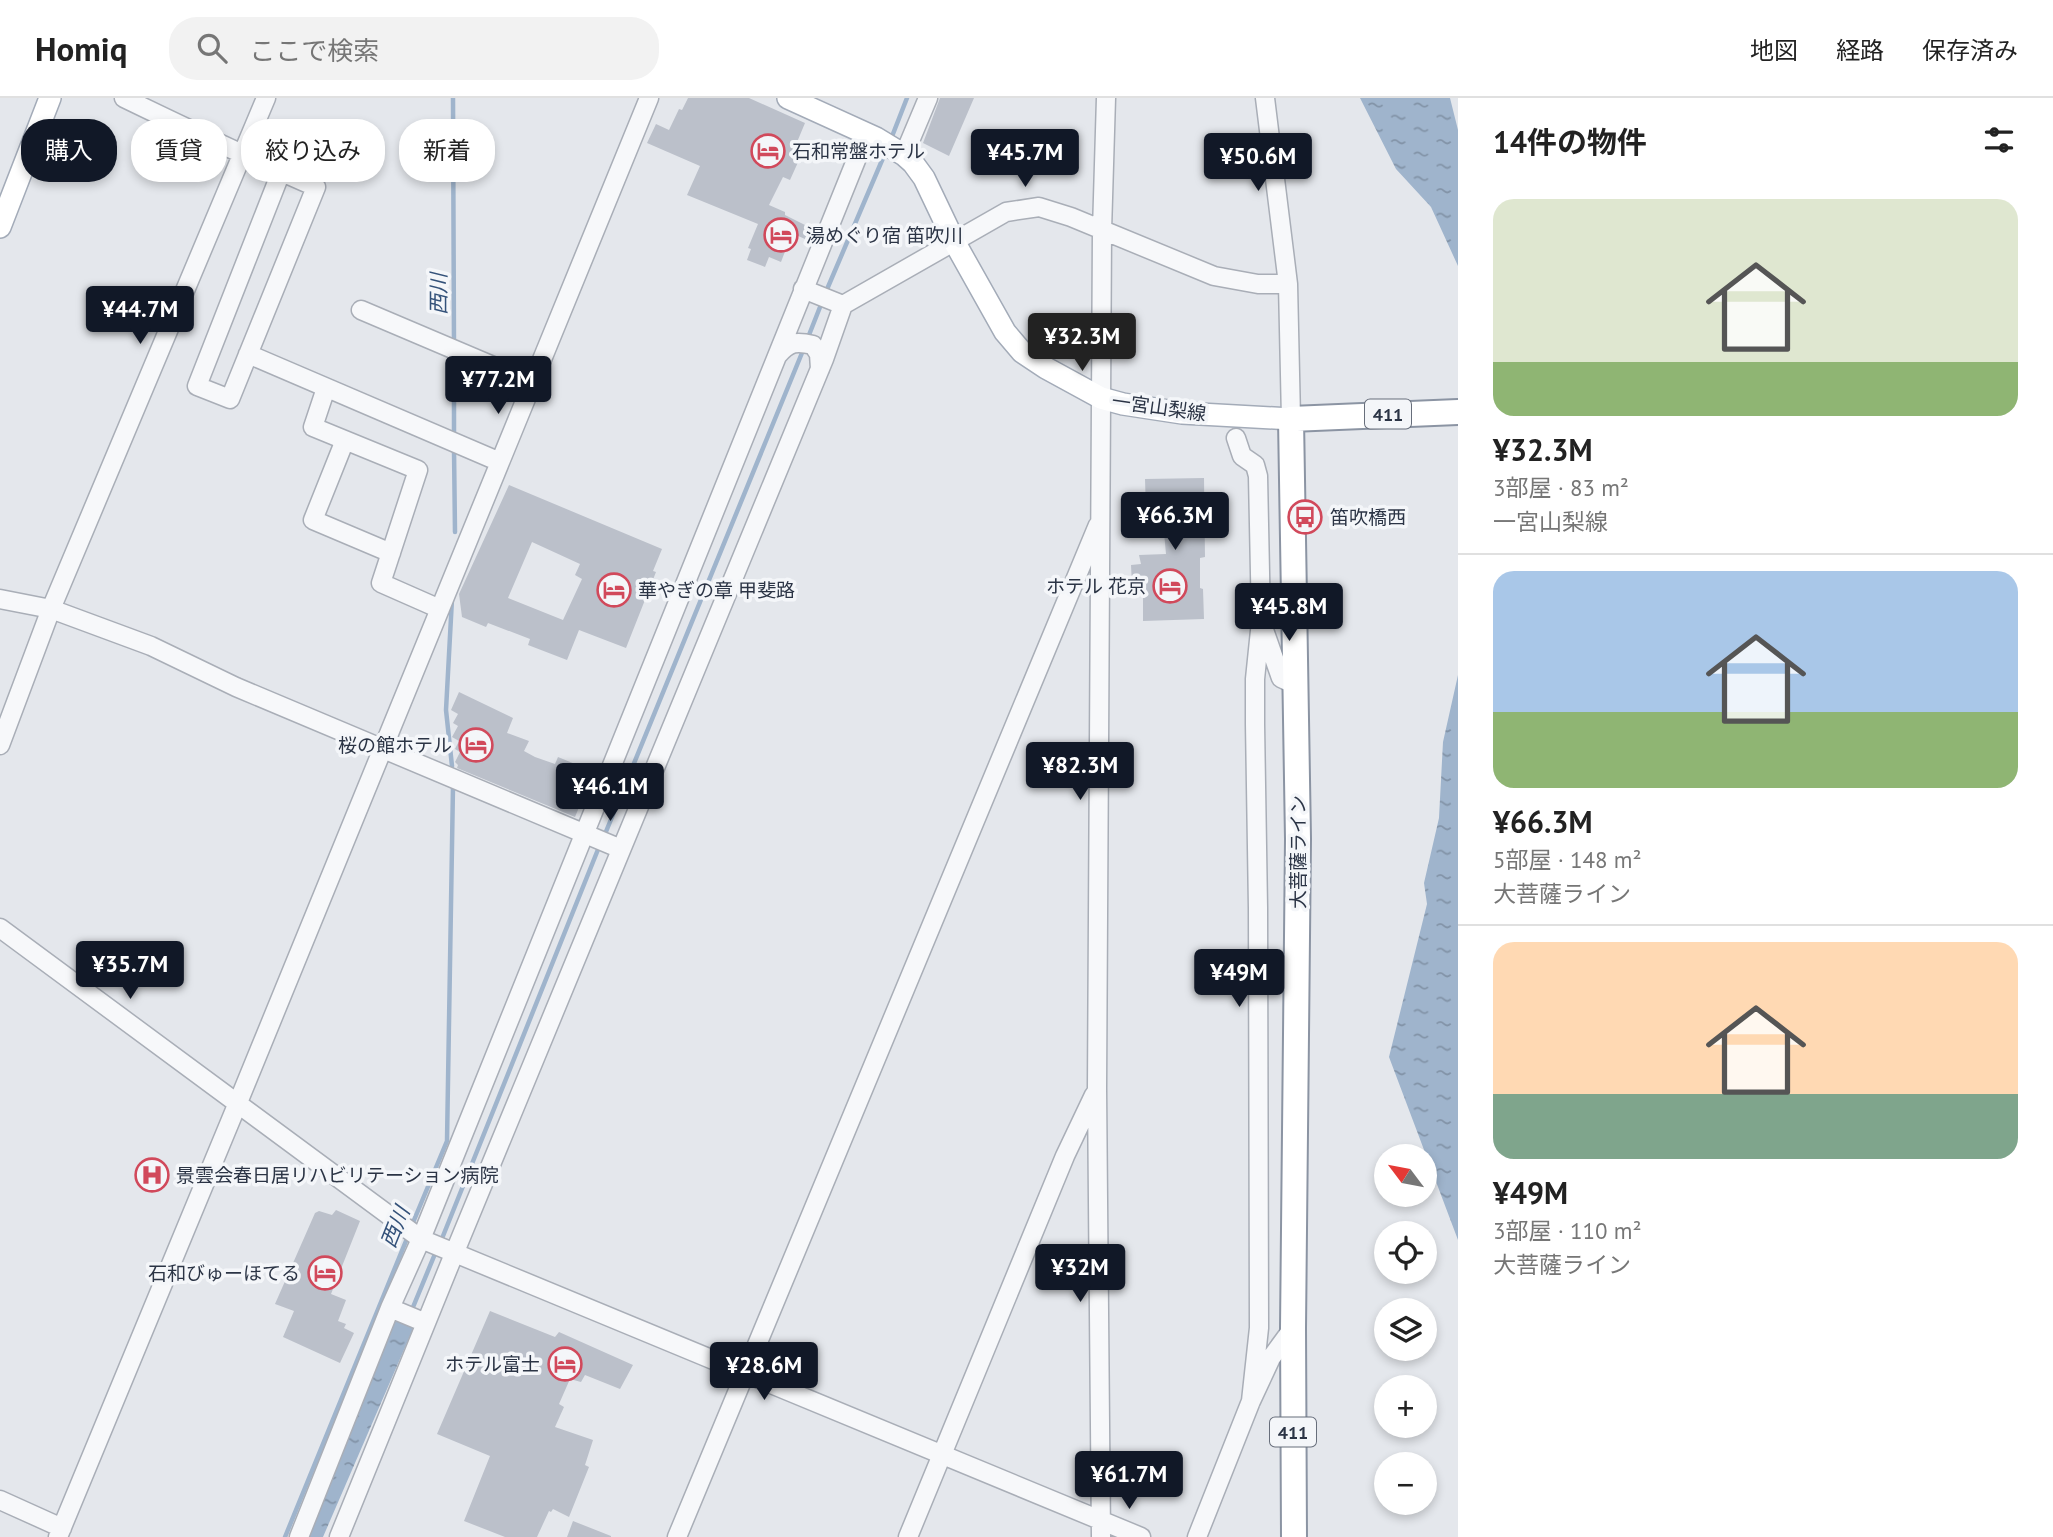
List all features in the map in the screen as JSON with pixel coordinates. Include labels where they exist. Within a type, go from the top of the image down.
[{"type":"highway","name":"411","points":[[1291,419],[1458,412]]},
{"type":"highway","name":"大菩薩ライン","points":[[1291,419],[1298,1020],[1293,1328],[1294,1537]]},
{"type":"main road","points":[[0,227],[50,98]]},
{"type":"main road","name":"一宮山梨線","points":[[788,98],[885,143],[924,178],[955,243],[1012,342],[1046,368],[1101,398],[1182,413],[1291,419]]},
{"type":"street","points":[[124,98],[241,155]]},
{"type":"street","points":[[257,119],[266,98]]},
{"type":"street","points":[[0,1500],[60,1532],[649,98]]},
{"type":"street","points":[[299,1537],[394,1309],[776,358],[823,297],[885,143],[928,98]]},
{"type":"street","points":[[1101,1528],[1097,1088],[1102,231],[1106,98]]},
{"type":"street","points":[[1265,98],[1288,284],[1291,419]]},
{"type":"street","points":[[0,746],[51,609],[241,157]]},
{"type":"street","points":[[277,182],[197,386],[230,399],[316,187],[304,182]]},
{"type":"street","points":[[823,297],[955,243],[1006,212],[1039,207],[1071,217],[1214,276],[1258,284],[1288,284]]},
{"type":"street","points":[[340,1537],[450,1251],[621,849],[820,369],[823,297]]},
{"type":"street","points":[[361,310],[533,383]]},
{"type":"street","points":[[776,358],[787,345],[799,342],[813,345],[819,354],[820,369]]},
{"type":"street","points":[[248,354],[500,462]]},
{"type":"street","points":[[326,388],[313,427],[418,470],[381,583],[440,609]]},
{"type":"street","points":[[1236,438],[1241,456],[1255,465],[1258,476],[1261,621],[1255,679],[1259,1328],[1251,1401]]},
{"type":"street","points":[[345,440],[313,520],[391,553]]},
{"type":"street","points":[[677,1537],[1102,515]]},
{"type":"street","points":[[0,599],[51,609],[151,646],[236,687],[621,849]]},
{"type":"street","points":[[1261,621],[1281,678],[1296,685]]},
{"type":"street","points":[[0,928],[421,1238],[941,1454],[1101,1528],[1141,1537]]},
{"type":"street","points":[[908,1537],[1065,1156],[1097,1088]]},
{"type":"street","points":[[394,1309],[422,1321]]},
{"type":"street","points":[[1197,1537],[1251,1401],[1271,1358],[1293,1328]]},
{"type":"water","points":[[1360,98],[1450,98],[1458,130],[1458,266],[1431,207],[1396,169]]},
{"type":"water","points":[[1458,675],[1458,1240],[1437,1184],[1437,1144],[1422,1144],[1389,1057],[1427,904],[1424,883],[1439,818],[1443,742]]},
{"type":"water","points":[[396,1314],[416,1322],[323,1537],[304,1537]]},
{"type":"building","points":[[688,98],[749,98],[805,123],[795,147],[804,149],[790,180],[783,177],[769,205],[809,227],[805,239],[791,236],[781,262],[769,257],[765,267],[747,260],[751,249],[748,248],[758,224],[687,195],[700,166],[647,143],[656,124],[669,130],[679,109],[682,110]]},
{"type":"building","points":[[940,98],[974,98],[949,156],[923,143]]},
{"type":"building","points":[[1204,478],[1205,557],[1200,558],[1200,588],[1203,589],[1204,619],[1143,621],[1143,585],[1132,585],[1131,565],[1141,564],[1139,555],[1166,554],[1162,511],[1146,510],[1145,479]]},
{"type":"building","points":[[509,485],[662,549],[653,571],[656,572],[626,648],[579,630],[567,660],[528,645],[530,639],[488,623],[486,627],[462,617],[459,594]],"holes":[[[532,542],[580,564],[575,575],[582,579],[563,620],[508,598]]]},
{"type":"building","points":[[459,692],[513,718],[507,733],[529,741],[524,751],[555,764],[558,757],[597,773],[585,802],[582,800],[575,817],[457,768],[455,762],[460,752],[455,749],[459,741],[452,737],[458,726],[453,723],[458,714],[451,710]]},
{"type":"building","points":[[336,1210],[360,1221],[331,1294],[346,1300],[338,1321],[346,1324],[344,1328],[354,1333],[340,1363],[283,1337],[294,1311],[275,1304],[315,1213],[319,1211],[332,1215]]},
{"type":"building","points":[[490,1311],[555,1337],[559,1332],[633,1365],[620,1389],[585,1375],[581,1382],[570,1379],[559,1404],[564,1407],[555,1427],[593,1440],[585,1465],[589,1467],[569,1517],[553,1509],[549,1511],[537,1537],[505,1537],[464,1521],[490,1456],[437,1434]]},
{"type":"building","points":[[573,1521],[611,1536],[611,1537],[567,1537]]},
{"type":"waterway","name":"西川","points":[[453,98],[454,346]]},
{"type":"waterway","points":[[891,139],[907,98]]},
{"type":"waterway","points":[[825,294],[886,151]]},
{"type":"waterway","points":[[807,340],[822,302]]},
{"type":"waterway","points":[[603,839],[804,348]]},
{"type":"waterway","name":"西川","points":[[454,354],[454,437]]},
{"type":"waterway","name":"西川","points":[[454,449],[455,532]]},
{"type":"waterway","name":"西川","points":[[452,599],[446,710],[452,766]]},
{"type":"waterway","name":"西川","points":[[412,1225],[447,1141],[453,786]]},
{"type":"waterway","points":[[441,1241],[599,847]]},
{"type":"waterway","name":"西川","points":[[285,1537],[408,1236]]},
{"type":"waterway","points":[[411,1312],[437,1249]]},
{"type":"place","name":"石和常盤ホテル","points":[[768,151]]},
{"type":"place","name":"湯めぐり宿 笛吹川","points":[[781,235]]},
{"type":"place","name":"笛吹橋西","points":[[1305,517]]},
{"type":"place","name":"ホテル 花京","points":[[1170,586]]},
{"type":"place","name":"華やぎの章 甲斐路","points":[[614,590]]},
{"type":"place","name":"桜の館ホテル","points":[[476,745]]},
{"type":"place","name":"景雲会春日居リハビリテーション病院","points":[[152,1175]]},
{"type":"place","name":"石和びゅーほてる","points":[[325,1273]]},
{"type":"place","name":"ホテル富士","points":[[565,1364]]}]
